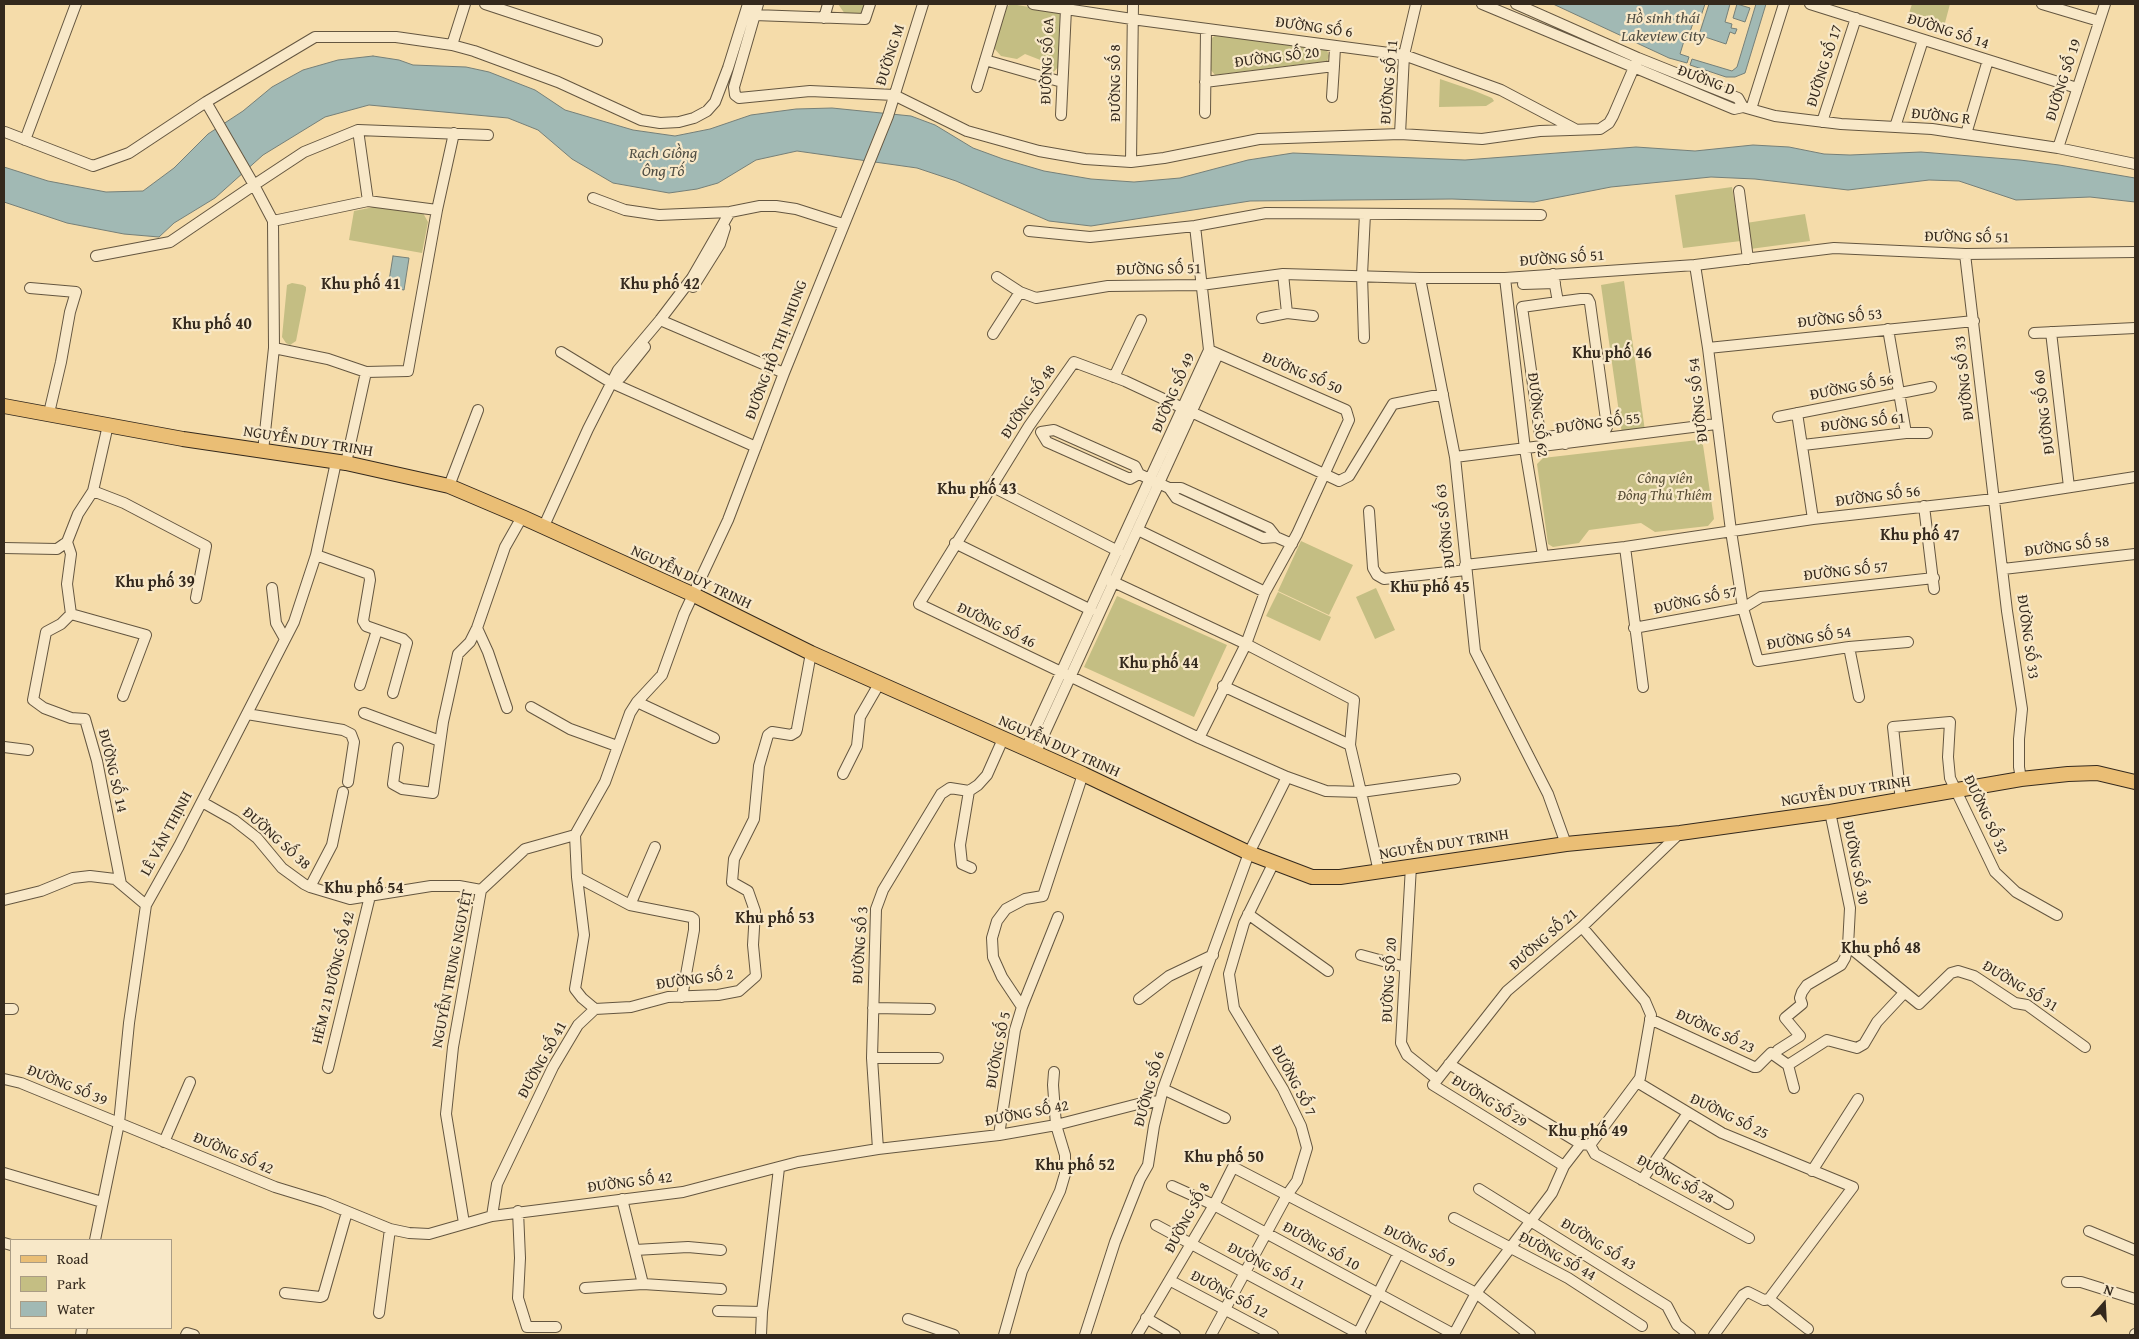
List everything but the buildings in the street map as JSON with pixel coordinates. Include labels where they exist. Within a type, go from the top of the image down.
[{"type":"main road","name":"NGUYỄN DUY TRINH","points":[[4,406],[108,425],[341,462],[449,486],[694,595],[811,653],[1083,774],[1249,853],[1312,877],[1340,877],[1566,844],[1680,833],[1901,801],[2022,779],[2097,773],[2135,782]]},
{"type":"street","points":[[25,140],[76,4]]},
{"type":"street","points":[[452,45],[465,4]]},
{"type":"street","points":[[485,4],[597,41]]},
{"type":"street","points":[[4,132],[93,166],[130,153],[206,102],[315,37],[396,36],[452,45],[474,51],[558,82],[641,120],[679,122],[707,111],[715,102],[748,4]]},
{"type":"street","points":[[758,4],[734,87],[735,95],[738,98],[810,90],[894,95],[967,131],[1039,151],[1084,159],[1131,162],[1164,158],[1258,139],[1400,134],[1482,139],[1540,131],[1600,129],[1609,123],[1636,63]]},
{"type":"street","points":[[824,18],[828,4]]},
{"type":"street","points":[[754,15],[865,19],[870,4]]},
{"type":"street","name":"ĐƯỜNG M","points":[[888,116],[923,4]]},
{"type":"street","points":[[977,86],[1002,4]]},
{"type":"street","name":"ĐƯỜNG SỐ 6","points":[[1033,4],[1404,55],[1501,90],[1576,129]]},
{"type":"street","name":"ĐƯỜNG SỐ 8","points":[[1131,162],[1133,4]]},
{"type":"street","name":"ĐƯỜNG SỐ 11","points":[[1400,134],[1404,55],[1416,4]]},
{"type":"street","name":"ĐƯỜNG D","points":[[1482,4],[1636,63]]},
{"type":"street","name":"ĐƯỜNG D","points":[[1516,4],[1714,102],[1734,109],[1747,108]]},
{"type":"street","points":[[1747,108],[1784,4]]},
{"type":"street","name":"ĐƯỜNG SỐ 14","points":[[1810,4],[2077,88]]},
{"type":"street","points":[[2042,4],[2099,21]]},
{"type":"street","name":"ĐƯỜNG SỐ 19","points":[[2058,148],[2105,4]]},
{"type":"street","name":"ĐƯỜNG SỐ 6A","points":[[1061,115],[1066,10]]},
{"type":"street","name":"ĐƯỜNG SỐ 17","points":[[1822,122],[1856,18]]},
{"type":"street","points":[[1205,113],[1206,29]]},
{"type":"street","points":[[1895,127],[1923,40]]},
{"type":"street","name":"ĐƯỜNG SỐ 20","points":[[1205,82],[1334,66],[1335,47]]},
{"type":"street","points":[[984,60],[1062,82]]},
{"type":"street","points":[[1966,134],[1988,60]]},
{"type":"street","points":[[1332,96],[1334,66]]},
{"type":"street","points":[[206,102],[254,185],[272,221],[274,348],[263,450]]},
{"type":"street","name":"ĐƯỜNG R","points":[[1747,108],[1774,116],[1822,122],[1932,129],[2058,148],[2135,164]]},
{"type":"street","points":[[1538,109],[1543,118],[1540,131]]},
{"type":"street","name":"ĐƯỜNG HỒ THỊ NHUNG","points":[[694,595],[728,520],[843,224],[888,116]]},
{"type":"street","points":[[358,130],[368,201]]},
{"type":"street","points":[[96,256],[170,242],[304,152],[358,130],[488,135]]},
{"type":"street","points":[[274,348],[328,359],[366,372],[408,371],[437,210],[454,133]]},
{"type":"street","points":[[1739,191],[1748,259]]},
{"type":"street","points":[[593,198],[625,210],[659,215],[730,212],[744,208],[776,206],[796,209],[843,224]]},
{"type":"street","points":[[272,221],[368,201],[437,210]]},
{"type":"street","points":[[543,528],[588,429],[612,383],[621,377],[720,244],[730,212]]},
{"type":"street","points":[[1029,231],[1090,237],[1195,226],[1266,213],[1541,215]]},
{"type":"street","points":[[1364,338],[1362,275],[1365,214]]},
{"type":"street","name":"ĐƯỜNG SỐ 49","points":[[1030,751],[1066,675],[1090,610],[1110,580],[1118,551],[1155,481],[1214,352],[1201,284],[1195,226]]},
{"type":"street","name":"ĐƯỜNG SỐ 51","points":[[997,277],[1020,292],[1036,298],[1108,286],[1201,284],[1283,274],[1420,278],[1554,278],[1695,265],[1834,248],[1965,254],[2135,252]]},
{"type":"street","name":"ĐƯỜNG SỐ 33","points":[[1965,254],[2007,612],[2022,709],[2019,739],[2019,767],[2022,779]]},
{"type":"street","name":"ĐƯỜNG SỐ 54","points":[[1695,265],[1743,608],[1758,662],[1849,647],[1908,642]]},
{"type":"street","points":[[1283,274],[1287,313]]},
{"type":"street","name":"ĐƯỜNG SỐ 63","points":[[1420,278],[1454,457],[1475,651],[1548,794],[1566,844]]},
{"type":"street","name":"ĐƯỜNG SỐ 62","points":[[1505,278],[1525,449],[1543,556]]},
{"type":"street","points":[[1523,284],[1554,278],[1558,302]]},
{"type":"street","points":[[30,288],[76,292],[70,312],[49,413]]},
{"type":"street","points":[[993,334],[1020,292]]},
{"type":"street","points":[[1588,299],[1606,429],[1564,440],[1540,434],[1530,372],[1522,307],[1588,299]]},
{"type":"street","points":[[1262,318],[1287,313],[1313,316]]},
{"type":"street","points":[[1114,377],[1142,320]]},
{"type":"street","points":[[662,321],[784,373]]},
{"type":"street","name":"ĐƯỜNG SỐ 53","points":[[1708,348],[1974,321]]},
{"type":"street","points":[[2034,333],[2135,328]]},
{"type":"street","points":[[1888,329],[1906,432]]},
{"type":"street","name":"ĐƯỜNG SỐ 60","points":[[2051,332],[2069,487]]},
{"type":"street","points":[[560,352],[612,383],[756,447]]},
{"type":"street","name":"ĐƯỜNG SỐ 50","points":[[1198,738],[1246,644],[1265,592],[1292,544],[1349,420],[1346,410],[1214,352]]},
{"type":"street","name":"ĐƯỜNG SỐ 48","points":[[919,604],[1029,426],[1074,362],[1114,377],[1188,410],[1339,481],[1349,476],[1393,404],[1443,394]]},
{"type":"street","name":"LÊ VĂN THỊNH","points":[[95,1239],[119,1123],[129,1023],[146,905],[202,802],[294,622],[316,555],[366,372]]},
{"type":"street","points":[[1516,374],[1530,372]]},
{"type":"street","name":"ĐƯỜNG SỐ 56","points":[[1778,417],[1931,387]]},
{"type":"street","points":[[449,486],[478,410]]},
{"type":"street","name":"ĐƯỜNG SỐ 61","points":[[1798,414],[1813,519]]},
{"type":"street","name":"ĐƯỜNG SỐ 55","points":[[1454,457],[1525,449],[1564,440],[1716,424]]},
{"type":"street","points":[[4,548],[57,549],[67,542],[78,514],[93,491],[108,425]]},
{"type":"street","points":[[1029,426],[1041,432],[1054,430],[1134,466],[1139,474],[1169,488],[1181,488],[1269,528],[1276,537],[1292,544]]},
{"type":"street","name":"ĐƯỜNG SỐ 61","points":[[1803,445],[1906,432],[1927,433]]},
{"type":"street","name":"ĐƯỜNG SỐ 56","points":[[1369,511],[1373,568],[1376,575],[1384,579],[1543,556],[1625,547],[1813,519],[1994,499],[2135,477]]},
{"type":"street","points":[[1066,675],[1110,580],[1138,530],[1155,481]]},
{"type":"street","points":[[991,486],[1118,551]]},
{"type":"street","points":[[93,491],[124,503],[206,546],[196,598]]},
{"type":"street","name":"ĐƯỜNG SỐ 57","points":[[1634,628],[1743,608],[1761,597],[1934,583],[1924,506]]},
{"type":"street","points":[[398,748],[393,784],[402,788],[433,793],[440,741],[458,654],[470,642],[477,628],[505,547],[522,517]]},
{"type":"street","points":[[1138,530],[1265,592]]},
{"type":"street","points":[[67,542],[71,554],[67,584],[71,614],[146,635],[123,696]]},
{"type":"street","points":[[955,543],[1090,610]]},
{"type":"street","points":[[1625,547],[1643,687]]},
{"type":"street","name":"ĐƯỜNG SỐ 58","points":[[2003,570],[2135,554]]},
{"type":"street","points":[[316,555],[369,574],[370,580],[362,621],[366,626],[403,639],[408,643],[393,693]]},
{"type":"street","points":[[1110,580],[1246,644],[1354,700],[1350,745],[1379,872]]},
{"type":"street","points":[[272,588],[276,623],[285,639]]},
{"type":"street","points":[[595,1009],[575,989],[584,935],[576,877],[575,835],[605,782],[617,746],[636,702],[662,675],[684,614],[694,595]]},
{"type":"street","name":"ĐƯỜNG SỐ 46","points":[[919,604],[1198,738],[1287,777],[1326,791],[1361,792],[1455,779]]},
{"type":"street","name":"ĐƯỜNG SỐ 14","points":[[71,614],[60,624],[46,632],[33,700],[44,708],[71,718],[85,719],[97,761],[121,884]]},
{"type":"street","points":[[477,628],[491,660],[507,708]]},
{"type":"street","points":[[360,685],[377,630]]},
{"type":"street","points":[[1849,647],[1859,697]]},
{"type":"street","name":"ĐƯỜNG SỐ 2","points":[[595,1009],[631,1008],[668,997],[718,995],[739,991],[756,976],[753,945],[755,911],[748,891],[732,882],[734,859],[754,819],[759,766],[768,735],[772,732],[791,734],[796,732],[811,653]]},
{"type":"street","points":[[843,774],[857,746],[860,717],[879,684]]},
{"type":"street","points":[[1223,686],[1350,745]]},
{"type":"street","points":[[636,702],[714,738]]},
{"type":"street","points":[[531,707],[570,729],[617,746]]},
{"type":"street","points":[[364,713],[440,741]]},
{"type":"street","points":[[246,714],[343,730],[351,734],[354,742],[346,787],[332,845],[310,887]]},
{"type":"street","name":"ĐƯỜNG SỐ 32","points":[[1901,801],[1893,727],[1950,722],[1949,768],[1956,792],[1995,872],[2016,892],[2057,915]]},
{"type":"street","points":[[971,868],[962,864],[960,845],[969,790],[978,785],[987,775],[1003,739]]},
{"type":"street","points":[[4,748],[28,750]]},
{"type":"street","name":"ĐƯỜNG SỐ 5","points":[[1000,1135],[1015,1030],[1022,1007],[1002,977],[993,957],[992,938],[997,921],[1006,909],[1025,900],[1043,896],[1083,774]]},
{"type":"street","name":"ĐƯỜNG SỐ 6","points":[[1086,1335],[1115,1242],[1148,1164],[1159,1101],[1163,1089],[1249,853],[1287,777]]},
{"type":"street","name":"ĐƯỜNG SỐ 3","points":[[878,1149],[872,1058],[874,927],[876,909],[883,890],[944,791],[950,788],[969,790]]},
{"type":"street","name":"ĐƯỜNG SỐ 38","points":[[202,802],[234,820],[257,838],[282,868],[310,887],[350,899],[431,886],[481,890]]},
{"type":"street","name":"ĐƯỜNG SỐ 30","points":[[1778,1050],[1800,1036],[1785,1018],[1802,1004],[1800,998],[1802,992],[1807,985],[1841,965],[1848,946],[1850,908],[1830,812]]},
{"type":"street","name":"ĐƯỜNG SỐ 21","points":[[1437,1079],[1507,991],[1582,927],[1680,833]]},
{"type":"street","name":"NGUYỄN TRUNG NGUYỆT","points":[[464,1223],[446,1114],[453,1047],[481,890],[525,849],[575,835]]},
{"type":"street","points":[[630,904],[655,847]]},
{"type":"street","name":"ĐƯỜNG SỐ 7","points":[[1211,1335],[1287,1195],[1297,1182],[1307,1148],[1301,1126],[1283,1089],[1234,1008],[1229,974],[1248,914],[1274,862]]},
{"type":"street","name":"ĐƯỜNG SỐ 20","points":[[1411,866],[1401,1043],[1407,1055],[1437,1079]]},
{"type":"street","points":[[4,900],[41,891],[73,878],[90,876],[115,879],[146,905]]},
{"type":"street","points":[[576,877],[630,904],[694,919],[694,930],[682,997]]},
{"type":"street","name":"HẺM 21 ĐƯỜNG SỐ 42","points":[[328,1068],[370,896]]},
{"type":"street","points":[[1248,914],[1328,971]]},
{"type":"street","points":[[1022,1007],[1058,917]]},
{"type":"street","points":[[1454,1335],[1476,1293],[1552,1193],[1564,1166],[1586,1144],[1640,1078],[1651,1015],[1645,1001],[1582,927]]},
{"type":"street","name":"ĐƯỜNG SỐ 31","points":[[1848,946],[1918,1004],[1951,974],[1958,971],[1974,976],[2015,1004],[2027,1005],[2085,1047]]},
{"type":"street","points":[[1139,999],[1169,976],[1213,955]]},
{"type":"street","points":[[1361,955],[1405,967]]},
{"type":"street","points":[[1794,1088],[1788,1065],[1827,1040],[1857,1048],[1864,1044],[1878,1022],[1904,993]]},
{"type":"street","points":[[873,1008],[930,1009]]},
{"type":"street","name":"ĐƯỜNG SỐ 41","points":[[492,1216],[497,1184],[553,1067],[578,1025],[595,1009]]},
{"type":"street","name":"ĐƯỜNG SỐ 23","points":[[1650,1019],[1754,1067],[1757,1067],[1771,1053],[1788,1065]]},
{"type":"street","points":[[872,1058],[938,1058]]},
{"type":"street","name":"ĐƯỜNG SỐ 28","points":[[1449,1064],[1586,1144],[1595,1154],[1749,1238]]},
{"type":"street","points":[[1004,1335],[1022,1272],[1060,1191],[1065,1174],[1065,1155],[1056,1125],[1054,1072]]},
{"type":"street","name":"ĐƯỜNG SỐ 39","points":[[4,1079],[21,1083],[119,1123]]},
{"type":"street","name":"ĐƯỜNG SỐ 29","points":[[1437,1079],[1432,1085],[1564,1166]]},
{"type":"street","points":[[164,1142],[190,1082]]},
{"type":"street","name":"ĐƯỜNG SỐ 25","points":[[1637,1082],[1722,1133],[1853,1187],[1769,1298]]},
{"type":"street","points":[[1163,1089],[1225,1118]]},
{"type":"street","points":[[1812,1171],[1858,1099]]},
{"type":"street","name":"ĐƯỜNG SỐ 42","points":[[119,1123],[275,1187],[390,1229],[409,1234],[429,1234],[464,1223],[518,1211],[683,1192],[798,1162],[878,1149],[1000,1135],[1056,1125],[1138,1104],[1159,1101]]},
{"type":"street","points":[[1642,1180],[1657,1161],[1688,1113]]},
{"type":"street","points":[[1657,1161],[1728,1204]]},
{"type":"street","name":"ĐƯỜNG SỐ 8","points":[[1137,1335],[1171,1281],[1233,1167],[1287,1195]]},
{"type":"street","points":[[761,1335],[779,1168]]},
{"type":"street","points":[[4,1173],[102,1202]]},
{"type":"street","name":"ĐƯỜNG SỐ 10","points":[[1172,1186],[1214,1205],[1454,1335]]},
{"type":"street","name":"ĐƯỜNG SỐ 43","points":[[1480,1189],[1667,1306],[1677,1325],[1690,1335]]},
{"type":"street","name":"ĐƯỜNG SỐ 9","points":[[1287,1195],[1476,1293],[1530,1335]]},
{"type":"street","points":[[622,1199],[643,1284]]},
{"type":"street","points":[[518,1211],[520,1258],[518,1298],[527,1327],[556,1327]]},
{"type":"street","points":[[285,1293],[324,1296],[347,1212]]},
{"type":"street","name":"ĐƯỜNG SỐ 44","points":[[1454,1218],[1568,1278],[1642,1326]]},
{"type":"street","name":"ĐƯỜNG SỐ 11","points":[[1156,1225],[1360,1334]]},
{"type":"street","points":[[379,1313],[390,1229]]},
{"type":"street","points":[[2089,1231],[2135,1250]]},
{"type":"street","points":[[635,1250],[688,1247],[722,1250]]},
{"type":"street","points":[[1360,1334],[1398,1254]]},
{"type":"street","name":"ĐƯỜNG SỐ 12","points":[[1171,1281],[1273,1335]]},
{"type":"street","points":[[2067,1282],[2081,1282],[2135,1299]]},
{"type":"street","points":[[585,1288],[643,1284],[721,1289]]},
{"type":"street","points":[[1714,1335],[1745,1292],[1751,1292],[1764,1300],[1769,1298],[1808,1329]]},
{"type":"street","points":[[718,1311],[762,1312]]},
{"type":"street","points":[[1146,1318],[1176,1335]]},
{"type":"street","points":[[908,1319],[954,1335]]},
{"type":"street","points":[[186,1335],[187,1333],[194,1335]]},
{"type":"green space","points":[[838,4],[868,4],[861,15],[845,14]]},
{"type":"green space","points":[[1011,4],[1059,12],[1061,15],[1058,67],[1053,73],[1040,70],[1043,61],[1025,54],[1017,59],[1001,56],[993,47],[1005,8]]},
{"type":"green space","points":[[1912,4],[1950,4],[1942,34],[1906,23]]},
{"type":"green space","points":[[1218,34],[1327,50],[1329,56],[1327,61],[1215,75],[1210,69],[1210,39]]},
{"type":"green space","points":[[1440,79],[1475,91],[1492,98],[1494,101],[1486,106],[1439,107]]},
{"type":"green space","points":[[1732,187],[1741,241],[1683,248],[1675,195]]},
{"type":"green space","points":[[374,207],[423,213],[428,222],[422,253],[349,240],[354,211]]},
{"type":"green space","points":[[1805,214],[1810,241],[1750,249],[1746,223]]},
{"type":"green space","points":[[1624,281],[1645,431],[1622,434],[1601,285]]},
{"type":"green space","points":[[292,283],[303,285],[306,287],[306,290],[296,341],[290,345],[282,337],[287,285]]},
{"type":"green space","name":"Công viên Đông Thủ Thiêm","points":[[1698,440],[1703,445],[1714,519],[1708,526],[1655,532],[1641,523],[1589,530],[1579,543],[1553,547],[1548,544],[1537,464],[1543,458]]},
{"type":"green space","points":[[1301,541],[1353,565],[1329,615],[1278,591]]},
{"type":"green space","points":[[1376,588],[1395,630],[1375,639],[1356,597]]},
{"type":"green space","points":[[1278,592],[1331,617],[1320,641],[1266,616]]},
{"type":"green space","points":[[1117,596],[1227,645],[1194,717],[1084,667]]},
{"type":"water","name":"Hồ sinh thái Lakeview City","points":[[1553,4],[1705,4],[1701,16],[1696,14],[1690,32],[1687,31],[1680,54],[1689,57],[1687,63],[1669,58]]},
{"type":"water","points":[[1709,4],[1730,4],[1725,22],[1732,24],[1731,28],[1737,29],[1735,34],[1730,32],[1726,44],[1699,35]]},
{"type":"water","points":[[1737,4],[1750,8],[1745,22],[1733,18]]},
{"type":"water","name":"Hồ sinh thái Lakeview City","points":[[1756,4],[1766,4],[1745,73],[1735,77],[1726,77],[1690,65],[1692,59],[1732,71],[1737,67]]},
{"type":"water","name":"Rạch Giồng Ông Tố","points":[[373,56],[399,60],[413,65],[466,67],[489,72],[535,90],[565,110],[633,130],[675,136],[710,129],[751,115],[796,109],[832,108],[911,116],[935,125],[973,148],[1003,159],[1044,171],[1091,179],[1134,182],[1180,178],[1248,160],[1293,153],[1465,160],[1636,147],[1695,151],[1753,145],[1789,147],[1824,154],[1850,155],[1921,152],[2059,165],[2135,178],[2135,202],[2090,197],[2016,200],[1959,181],[1929,180],[1848,190],[1755,179],[1711,177],[1611,187],[1534,202],[1452,199],[1250,201],[1091,226],[1049,221],[956,181],[917,168],[797,151],[756,160],[718,183],[697,189],[669,193],[613,183],[572,159],[538,130],[508,118],[369,105],[325,117],[263,155],[215,198],[174,223],[159,237],[124,234],[67,223],[4,202],[4,167],[48,181],[106,192],[143,191],[174,168],[208,134],[243,111],[272,87],[303,70],[338,60]]},
{"type":"water","points":[[393,256],[409,258],[404,290],[388,287]]},
{"type":"district","name":"Khu phố 41","points":[[361,285]]},
{"type":"district","name":"Khu phố 42","points":[[660,285]]},
{"type":"district","name":"Khu phố 40","points":[[212,325]]},
{"type":"district","name":"Khu phố 46","points":[[1612,354]]},
{"type":"district","name":"Khu phố 43","points":[[977,490]]},
{"type":"district","name":"Khu phố 47","points":[[1920,536]]},
{"type":"district","name":"Khu phố 39","points":[[155,583]]},
{"type":"district","name":"Khu phố 45","points":[[1430,588]]},
{"type":"district","name":"Khu phố 44","points":[[1159,664]]},
{"type":"district","name":"Khu phố 54","points":[[364,889]]},
{"type":"district","name":"Khu phố 53","points":[[775,919]]},
{"type":"district","name":"Khu phố 48","points":[[1881,949]]},
{"type":"district","name":"Khu phố 49","points":[[1588,1132]]},
{"type":"district","name":"Khu phố 50","points":[[1224,1158]]},
{"type":"district","name":"Khu phố 52","points":[[1075,1166]]}]
